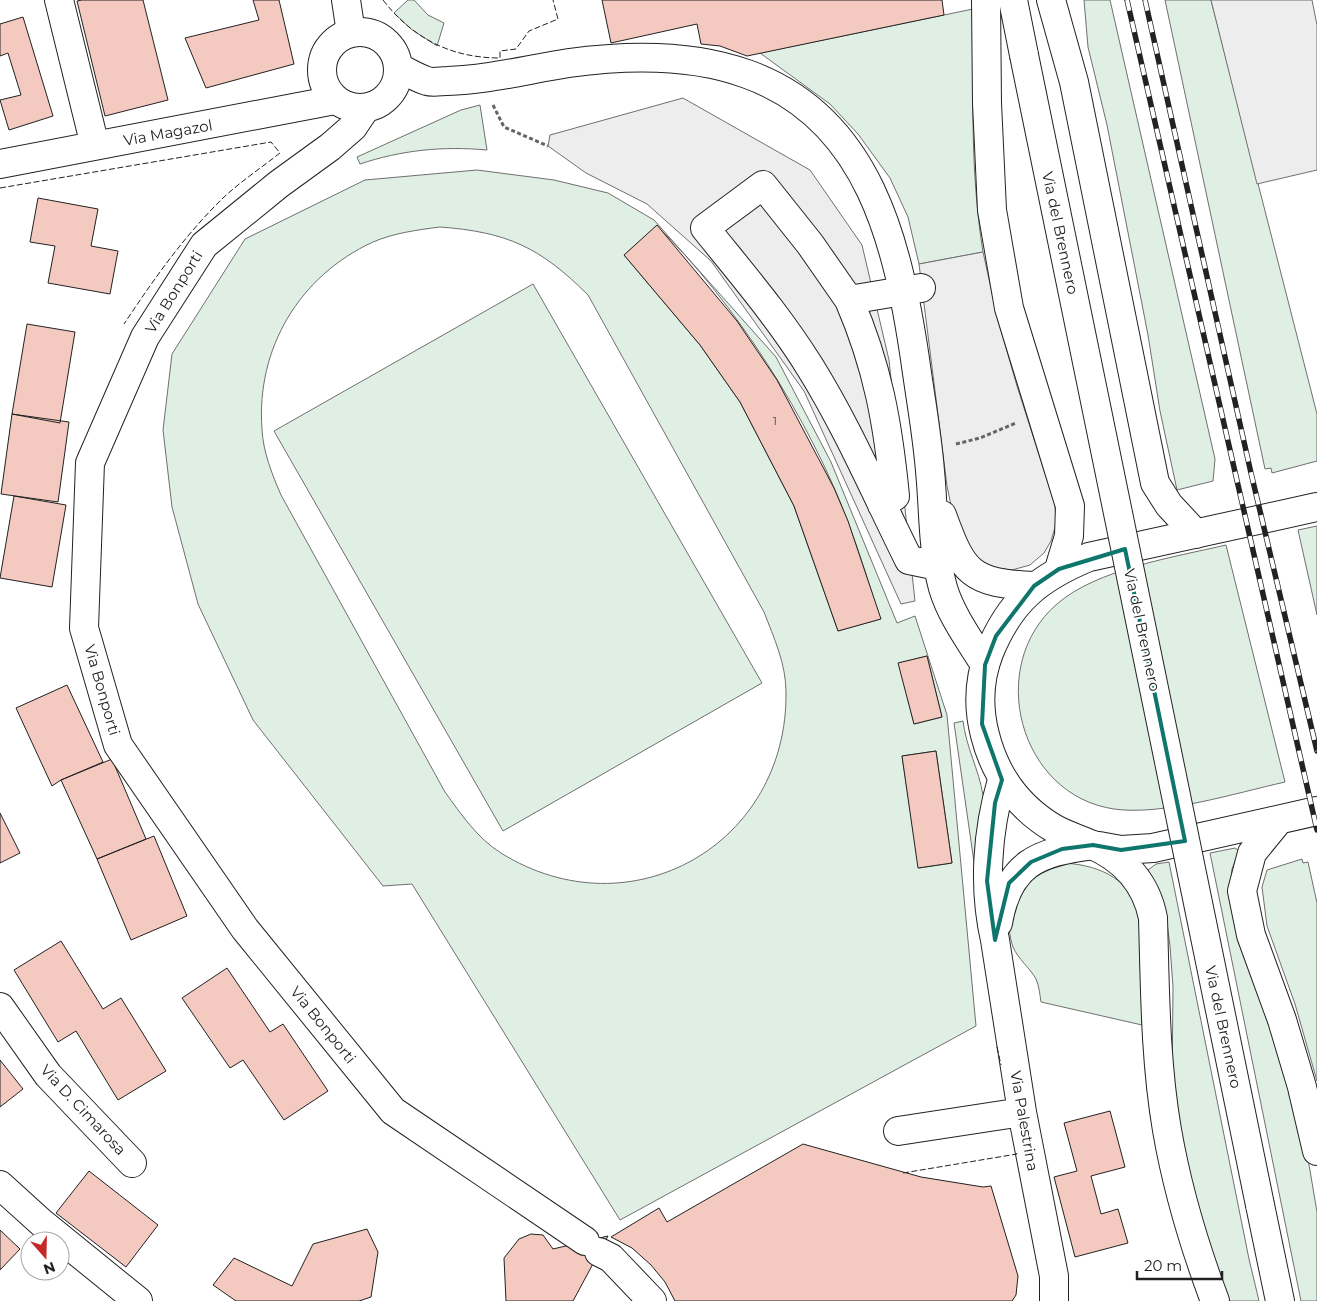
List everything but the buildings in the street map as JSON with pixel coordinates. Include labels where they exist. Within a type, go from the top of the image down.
[{"type":"street","points":[[59,0],[96,146]]},
{"type":"street","points":[[346,0],[351,33]]},
{"type":"street","points":[[986,0],[987,104],[992,210],[1009,308],[1070,506],[1069,536],[1059,569]]},
{"type":"street","name":"Via del Brennero","points":[[1013,0],[1280,1301]]},
{"type":"street","points":[[1051,0],[1074,82],[1155,483],[1169,505],[1196,534]]},
{"type":"street","points":[[368,32],[383,39],[394,52],[399,68],[397,82],[390,95],[378,104],[364,109],[349,108],[336,100],[325,87],[321,70],[325,53],[336,40],[351,33],[368,32]]},
{"type":"street","points":[[399,68],[428,82],[466,80],[571,63],[638,57],[680,59],[746,73],[790,93],[822,120],[860,165],[913,290],[939,487],[957,555],[965,566],[984,579],[1001,584],[1034,586]]},
{"type":"street","name":"Via Magazol","points":[[0,164],[336,100]]},
{"type":"street","name":"Via Bonporti","points":[[364,109],[353,127],[330,147],[279,184],[204,245],[145,337],[90,463],[84,628],[118,745],[245,929],[387,1104],[393,1111],[612,1258],[652,1301]]},
{"type":"street","points":[[882,504],[895,496],[889,434],[880,384],[864,333],[849,300],[810,244],[764,185],[705,228],[769,307],[810,367],[882,504],[909,560],[938,566]]},
{"type":"street","points":[[849,300],[913,290]]},
{"type":"street","points":[[939,487],[931,520],[938,566],[944,590],[964,631],[985,665]]},
{"type":"street","points":[[1215,1301],[1199,1258],[1184,1208],[1167,1130],[1159,1061],[1153,918],[1150,902],[1141,883],[1125,865],[1093,845],[1056,829],[1027,809],[1002,780],[989,751],[982,724],[980,696],[985,665],[996,636],[1013,610],[1034,586],[1059,569],[1089,558],[1317,507]]},
{"type":"street","name":"Via Palestrina","points":[[1002,780],[995,803],[987,881],[989,913],[995,940],[1022,1112],[1054,1276],[1054,1301]]},
{"type":"street","points":[[1093,845],[1121,850],[1153,848],[1317,812]]},
{"type":"street","points":[[1279,820],[1252,853],[1242,891],[1251,934],[1282,1020],[1302,1087],[1317,1151]]},
{"type":"street","name":"Via Palestrina","points":[[995,940],[1002,900],[1009,883],[1031,862],[1062,849],[1093,845]]},
{"type":"street","name":"Via D. Cimarosa","points":[[0,1008],[48,1075],[132,1163]]},
{"type":"street","points":[[898,1130],[1022,1112]]},
{"type":"street","points":[[0,1185],[43,1224],[138,1301]]},
{"type":"path","points":[[490,98],[504,127],[548,146]]},
{"type":"path","points":[[947,446],[980,438],[1020,422]]},
{"type":"highlighted area","points":[[1125,549],[1185,841],[1121,850],[1093,845],[1062,849],[1031,862],[1009,883],[995,940],[987,881],[995,803],[1002,780],[982,724],[985,665],[996,636],[1034,586],[1059,569]]},
{"type":"green space","points":[[408,0],[414,0],[428,15],[444,23],[437,46],[411,29],[394,13]]},
{"type":"green space","points":[[1084,0],[1110,0],[1215,459],[1213,481],[1177,490],[1160,411],[1148,335],[1107,125],[1088,47]]},
{"type":"green space","points":[[1165,0],[1211,0],[1317,414],[1317,461],[1272,473],[1271,468],[1265,469]]},
{"type":"green space","points":[[973,9],[974,161],[983,252],[919,264],[908,217],[890,178],[858,134],[830,104],[760,53]]},
{"type":"green space","points":[[480,105],[487,150],[423,150],[391,155],[360,164],[357,157],[461,110]]},
{"type":"green space","points":[[477,170],[554,180],[608,193],[654,220],[776,357],[831,462],[897,623],[915,616],[947,715],[976,1026],[620,1220],[412,884],[383,886],[253,720],[198,604],[172,507],[163,430],[172,354],[245,239],[365,180]],"holes":[[[657,226],[686,256],[742,326],[768,364],[791,404],[813,443],[832,483],[865,570],[880,619],[838,631],[794,506],[740,402],[700,345],[624,255]],[[440,227],[464,229],[504,238],[538,254],[554,265],[588,295],[764,612],[779,651],[784,671],[786,692],[780,746],[761,793],[731,831],[693,860],[649,878],[601,883],[551,876],[501,853],[484,840],[463,817],[445,792],[281,495],[268,463],[262,429],[262,399],[266,371],[275,344],[288,318],[304,295],[324,274],[347,257],[373,242],[406,232]],[[927,656],[942,717],[914,724],[899,663]],[[936,751],[952,863],[919,868],[902,756]]]},
{"type":"green space","points":[[533,284],[762,683],[503,831],[274,431]]},
{"type":"green space","points":[[1317,526],[1317,615],[1298,530]]},
{"type":"green space","points":[[1226,545],[1285,782],[1199,802],[1154,809],[1114,809],[1081,799],[1055,780],[1035,754],[1023,724],[1018,692],[1022,660],[1035,630],[1057,604],[1093,582],[1137,566]]},
{"type":"green space","points":[[963,721],[981,786],[985,815],[976,876],[954,723]]},
{"type":"green space","points":[[1235,848],[1239,851],[1232,869],[1230,889],[1305,1141],[1317,1212],[1317,1301],[1301,1301],[1210,853]]},
{"type":"green space","points":[[1302,859],[1303,863],[1308,862],[1317,903],[1317,1081],[1295,1004],[1267,926],[1262,887],[1267,870]]},
{"type":"green space","points":[[1169,862],[1259,1301],[1228,1301],[1202,1226],[1172,1096],[1173,987],[1170,946],[1167,923],[1148,870],[1156,864]]},
{"type":"green space","points":[[1062,863],[1086,866],[1108,874],[1118,880],[1133,898],[1140,927],[1142,1025],[1041,1002],[1036,979],[1013,947],[1010,919],[1013,906],[1019,895],[1037,876],[1049,868]]},
{"type":"shaded area","points":[[1211,0],[1312,0],[1317,25],[1317,170],[1257,184]]},
{"type":"shaded area","points":[[683,98],[810,170],[862,245],[889,360],[915,601],[901,604],[804,391],[711,261],[647,204],[586,173],[548,146],[550,135]]},
{"type":"shaded area","points":[[983,252],[998,320],[1055,505],[1056,524],[1051,541],[1044,553],[1030,565],[1012,570],[996,568],[980,561],[970,552],[955,524],[947,486],[919,264]]},
{"type":"railway","points":[[1127,0],[1317,830]]},
{"type":"railway","points":[[1145,0],[1251,473],[1317,751]]},
{"type":"fence","points":[[383,0],[407,26],[435,44],[466,54],[500,58],[500,51],[516,49],[529,31],[558,19],[553,0]]},
{"type":"fence","points":[[0,188],[271,142],[280,153],[236,186],[195,227],[170,258],[124,324]]},
{"type":"fence","points":[[997,1047],[1001,1065]]},
{"type":"fence","points":[[903,1173],[1017,1154],[1016,1151]]}]
